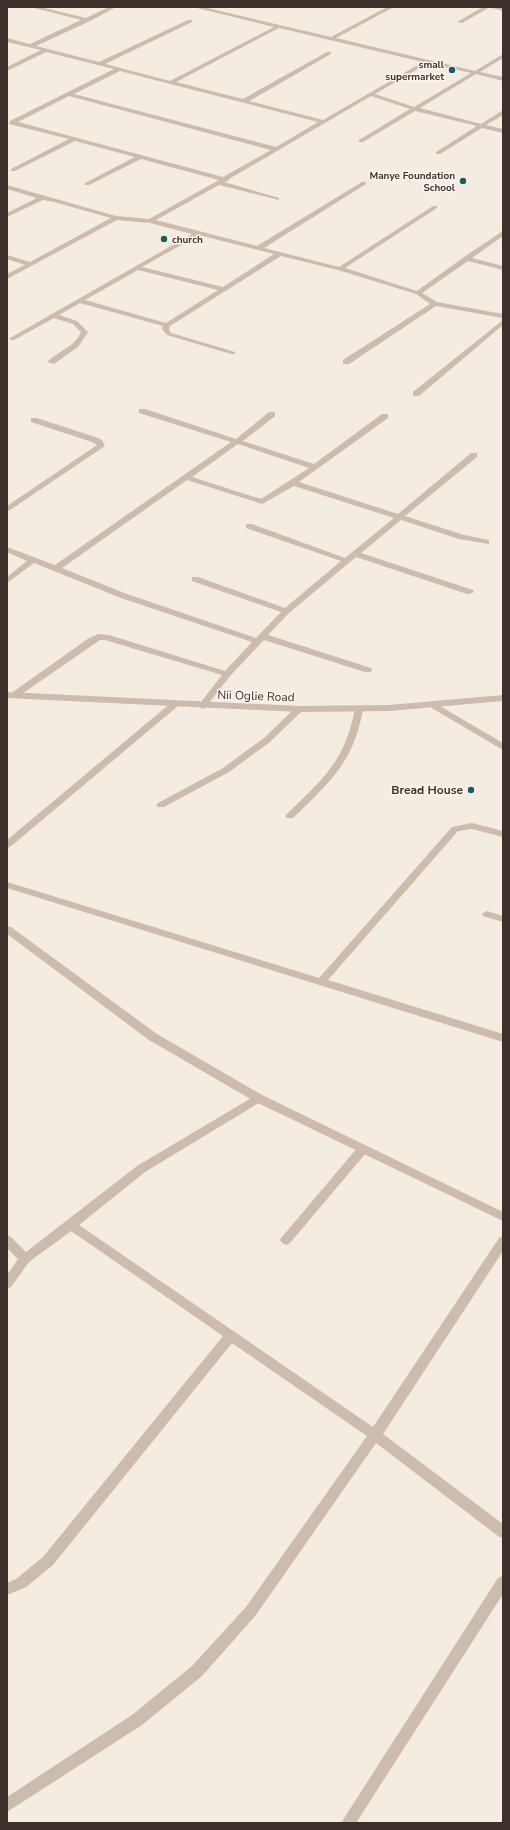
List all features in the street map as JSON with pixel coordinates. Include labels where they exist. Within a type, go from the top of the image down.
[{"type":"street","points":[[34,7],[88,20]]},
{"type":"street","points":[[31,46],[113,7]]},
{"type":"street","points":[[196,7],[503,79]]},
{"type":"street","points":[[332,39],[391,7]]},
{"type":"street","points":[[460,22],[487,7]]},
{"type":"street","points":[[494,7],[503,9]]},
{"type":"street","points":[[100,64],[190,20]]},
{"type":"street","points":[[172,82],[279,26]]},
{"type":"street","points":[[7,40],[324,122]]},
{"type":"street","points":[[7,69],[46,50]]},
{"type":"street","points":[[244,101],[329,53]]},
{"type":"street","points":[[361,141],[503,56]]},
{"type":"street","points":[[150,222],[226,180],[275,149],[428,61]]},
{"type":"street","points":[[9,124],[119,69]]},
{"type":"street","points":[[68,94],[275,149]]},
{"type":"street","points":[[370,94],[416,109],[503,131]]},
{"type":"street","points":[[438,153],[503,112]]},
{"type":"street","points":[[9,124],[74,139],[226,180]]},
{"type":"street","points":[[13,170],[74,139]]},
{"type":"street","points":[[87,184],[140,157]]},
{"type":"street","points":[[219,183],[277,199]]},
{"type":"street","points":[[258,248],[364,183]]},
{"type":"street","points":[[7,186],[42,198],[55,200],[116,218],[150,222],[281,253],[340,269],[418,293],[435,304],[503,316]]},
{"type":"street","points":[[7,215],[42,198]]},
{"type":"street","points":[[340,269],[435,207]]},
{"type":"street","points":[[7,277],[116,218]]},
{"type":"street","points":[[12,339],[198,233]]},
{"type":"street","points":[[418,293],[503,233]]},
{"type":"street","points":[[233,353],[169,334],[165,329],[167,325],[281,253]]},
{"type":"street","points":[[7,257],[29,264]]},
{"type":"street","points":[[466,258],[503,268]]},
{"type":"street","points":[[138,268],[224,289]]},
{"type":"street","points":[[80,301],[167,325]]},
{"type":"street","points":[[346,362],[435,304]]},
{"type":"street","points":[[51,362],[75,345],[84,337],[85,332],[81,326],[74,322],[54,316]]},
{"type":"street","points":[[416,394],[503,322]]},
{"type":"street","points":[[142,411],[315,467]]},
{"type":"street","points":[[56,568],[238,441],[272,414]]},
{"type":"street","points":[[186,477],[262,502],[293,483],[385,416]]},
{"type":"street","points":[[7,510],[101,446],[99,442],[95,440],[34,420]]},
{"type":"street","points":[[202,706],[226,674],[286,611],[474,455]]},
{"type":"street","points":[[293,483],[462,537],[486,542]]},
{"type":"street","points":[[249,526],[347,561]]},
{"type":"street","points":[[7,549],[124,596],[368,670]]},
{"type":"street","points":[[356,554],[470,592]]},
{"type":"street","points":[[7,580],[33,560]]},
{"type":"street","points":[[195,579],[286,611]]},
{"type":"street","points":[[10,696],[92,640],[106,636],[226,674]]},
{"type":"street","name":"Nii Oglie Road","points":[[10,696],[133,700],[202,706],[299,710],[359,709],[433,705],[503,698]]},
{"type":"street","points":[[7,845],[175,704]]},
{"type":"street","points":[[433,705],[503,747]]},
{"type":"street","points":[[290,816],[333,772],[347,752],[352,740],[359,709]]},
{"type":"street","points":[[161,805],[226,770],[267,740],[299,710]]},
{"type":"street","points":[[321,982],[455,829],[472,826],[503,834]]},
{"type":"street","points":[[7,885],[503,1038]]},
{"type":"street","points":[[488,914],[503,919]]},
{"type":"street","points":[[7,929],[152,1037],[258,1098],[362,1150],[503,1217]]},
{"type":"street","points":[[7,1284],[25,1259],[141,1169],[258,1098]]},
{"type":"street","points":[[286,1240],[362,1150]]},
{"type":"street","points":[[71,1224],[230,1336],[375,1435],[503,1532]]},
{"type":"street","points":[[7,1240],[25,1259]]},
{"type":"street","points":[[7,1805],[137,1720],[197,1671],[251,1611],[375,1435],[503,1241]]},
{"type":"street","points":[[7,1589],[21,1583],[48,1561],[230,1336]]},
{"type":"street","points":[[348,1823],[503,1582]]},
{"type":"place","name":"small supermarket","points":[[452,70]]},
{"type":"place","name":"Manye Foundation School","points":[[463,181]]},
{"type":"place","name":"church","points":[[164,239]]},
{"type":"place","name":"Bread House","points":[[471,790]]}]
